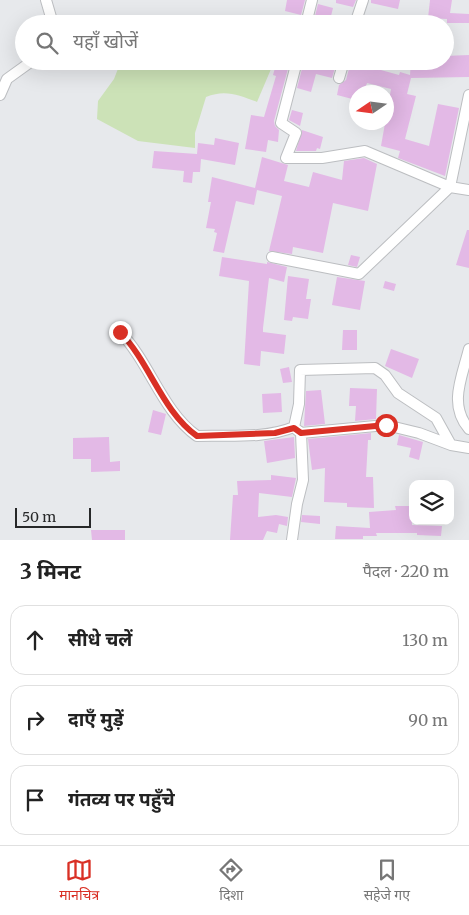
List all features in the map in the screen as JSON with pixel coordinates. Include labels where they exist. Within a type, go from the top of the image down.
[{"type":"street","points":[[46,0],[50,15]]},
{"type":"street","points":[[308,15],[312,0]]},
{"type":"street","points":[[358,15],[362,0]]},
{"type":"street","points":[[0,95],[7,79],[20,70]]},
{"type":"street","points":[[295,70],[281,123],[296,133],[286,158],[322,158],[365,152],[450,187],[469,190]]},
{"type":"street","points":[[339,78],[341,70]]},
{"type":"street","points":[[272,257],[359,274],[450,187],[469,96]]},
{"type":"street","points":[[120,332],[133,346],[178,419],[197,436],[275,433],[386,425],[419,433],[451,445],[469,448]]},
{"type":"street","points":[[469,350],[456,404],[462,421],[469,429]]},
{"type":"street","points":[[292,540],[296,504],[303,480],[297,430],[300,370],[375,368],[385,375],[398,393],[436,418],[451,445]]},
{"type":"green space","points":[[118,70],[271,70],[257,102],[226,93],[206,97],[195,133],[195,148],[138,141],[97,119],[98,101],[114,79]]},
{"type":"building","points":[[287,0],[305,0],[301,15],[285,11]]},
{"type":"building","points":[[336,0],[356,0],[353,7],[336,3]]},
{"type":"building","points":[[371,0],[400,0],[398,9],[371,3]]},
{"type":"building","points":[[430,0],[452,0],[450,13],[469,14],[469,23],[454,23],[454,15],[428,15]]},
{"type":"building","points":[[318,4],[333,8],[331,15],[315,15]]},
{"type":"building","points":[[469,55],[469,77],[411,78],[407,94],[416,96],[405,139],[429,146],[438,104],[459,108],[445,176],[398,158],[400,151],[381,146],[384,130],[394,130],[394,85],[367,83],[366,85],[349,85],[349,98],[337,95],[339,85],[346,80],[349,70],[381,70],[399,75],[400,72],[410,75],[410,70],[454,70],[454,56]]},
{"type":"building","points":[[274,70],[288,70],[274,121],[275,126],[279,130],[278,142],[268,140],[266,152],[245,149],[251,115],[264,117],[276,76],[273,75]]},
{"type":"building","points":[[302,70],[334,70],[332,78],[316,74],[311,92],[297,88]]},
{"type":"building","points":[[292,110],[303,113],[300,126],[289,120]]},
{"type":"building","points":[[302,130],[323,137],[320,149],[317,148],[316,151],[296,151]]},
{"type":"building","points":[[215,138],[239,143],[235,165],[201,159],[200,172],[193,172],[192,183],[183,182],[184,171],[152,168],[154,151],[197,154],[198,143],[214,145]]},
{"type":"building","points":[[262,157],[288,165],[284,181],[309,187],[313,172],[342,180],[344,161],[364,158],[377,164],[368,211],[333,203],[323,253],[293,247],[292,254],[269,251],[282,196],[257,190],[254,205],[236,201],[224,253],[213,251],[217,233],[214,232],[215,229],[206,228],[211,202],[208,202],[212,177],[255,188]]},
{"type":"building","points":[[467,230],[469,230],[469,268],[456,265]]},
{"type":"building","points":[[351,255],[360,257],[357,267],[348,265]]},
{"type":"building","points":[[222,257],[267,264],[267,262],[287,267],[284,282],[269,278],[263,328],[263,332],[286,335],[284,354],[261,351],[260,366],[244,364],[249,281],[219,276]]},
{"type":"building","points":[[288,276],[309,279],[306,299],[311,299],[308,319],[293,317],[292,321],[284,320]]},
{"type":"building","points":[[337,277],[365,281],[360,310],[332,305]]},
{"type":"building","points":[[385,281],[396,284],[394,291],[383,288]]},
{"type":"building","points":[[343,330],[357,330],[357,350],[342,350]]},
{"type":"building","points":[[391,349],[419,359],[412,378],[385,366]]},
{"type":"building","points":[[289,367],[292,382],[283,383],[280,369]]},
{"type":"building","points":[[350,388],[377,389],[376,419],[355,421],[356,406],[349,406]]},
{"type":"building","points":[[321,390],[325,424],[304,426],[306,391]]},
{"type":"building","points":[[281,393],[282,412],[263,413],[262,394]]},
{"type":"building","points":[[153,410],[166,414],[161,435],[148,432]]},
{"type":"building","points":[[371,433],[371,440],[368,440],[366,477],[373,477],[374,508],[347,507],[347,503],[324,502],[325,468],[312,470],[308,439]]},
{"type":"building","points":[[399,435],[423,442],[419,460],[409,457],[411,448],[397,445]]},
{"type":"building","points":[[109,437],[110,462],[120,461],[120,471],[91,472],[91,459],[73,459],[73,438]]},
{"type":"building","points":[[294,437],[295,458],[267,463],[264,441]]},
{"type":"building","points":[[271,475],[296,478],[292,497],[259,493],[258,517],[276,515],[288,517],[287,526],[279,524],[277,533],[267,531],[263,540],[230,540],[233,495],[238,495],[237,481],[271,480]]},
{"type":"building","points":[[395,506],[409,506],[409,525],[442,526],[441,536],[417,535],[417,533],[376,533],[377,536],[363,536],[363,539],[335,539],[336,526],[370,528],[369,512],[396,510]]},
{"type":"building","points":[[302,515],[320,516],[320,524],[301,522]]},
{"type":"building","points":[[91,530],[125,530],[125,540],[92,540]]},
{"type":"route","points":[[120,332],[133,346],[178,419],[185,428],[197,436],[275,433],[294,428],[301,433],[386,425]]}]
